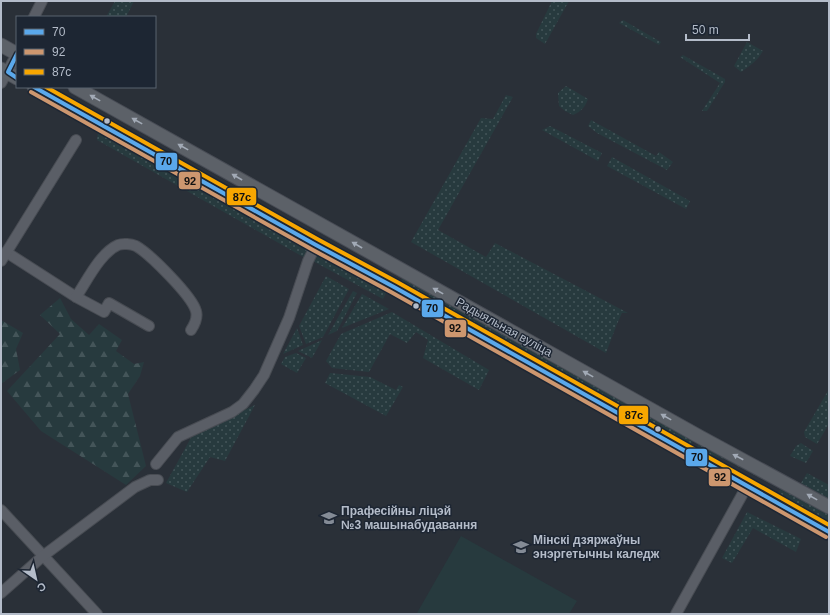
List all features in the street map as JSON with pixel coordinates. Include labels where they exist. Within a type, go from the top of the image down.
[{"type":"main road","points":[[1,45],[16,53]]},
{"type":"main road","name":"Радыяльная вуліца","points":[[36,88],[394,287],[829,532]]},
{"type":"main road","name":"Радыяльная вуліца","points":[[77,88],[829,507]]},
{"type":"main road","points":[[210,185],[219,167]]},
{"type":"street","points":[[34,16],[42,1]]},
{"type":"street","points":[[7,76],[16,56]]},
{"type":"street","points":[[76,140],[4,257],[104,312],[109,303],[149,326]]},
{"type":"street","points":[[76,297],[100,260],[111,250],[119,245],[128,244],[136,246],[160,266],[189,298],[196,309],[197,317],[191,330]]},
{"type":"street","points":[[156,464],[178,437],[232,412],[243,404],[254,390],[264,375],[289,318],[308,260],[316,245]]},
{"type":"street","points":[[1,593],[44,556],[135,487],[150,480],[158,480]]},
{"type":"street","points":[[676,614],[747,486]]},
{"type":"street","points":[[1,510],[97,614]]},
{"type":"green space","points":[[115,1],[134,1],[126,16],[107,16]]},
{"type":"green space","points":[[552,1],[569,1],[545,44],[536,38],[536,34]]},
{"type":"green space","points":[[623,20],[661,42],[659,45],[619,23]]},
{"type":"green space","points":[[747,42],[763,51],[753,63],[741,72],[734,66]]},
{"type":"green space","points":[[683,55],[725,79],[725,82],[707,111],[702,111],[720,83],[680,57]]},
{"type":"green space","points":[[566,86],[588,99],[583,108],[573,115],[559,106],[558,93]]},
{"type":"green space","points":[[506,95],[513,97],[438,230],[486,257],[495,243],[628,313],[622,313],[606,353],[411,242],[481,118],[493,119]]},
{"type":"green space","points":[[591,120],[656,156],[659,152],[673,162],[667,170],[597,133],[588,126]]},
{"type":"green space","points":[[550,126],[602,153],[598,161],[542,130]]},
{"type":"green space","points":[[98,132],[119,141],[308,247],[305,258],[97,140]]},
{"type":"green space","points":[[612,157],[690,201],[686,209],[607,166]]},
{"type":"green space","points":[[316,253],[322,254],[387,291],[383,299],[311,260]]},
{"type":"green space","points":[[326,276],[349,289],[323,337],[306,344],[299,326]]},
{"type":"green space","points":[[404,276],[694,439],[690,446],[400,282]]},
{"type":"green space","points":[[353,291],[357,293],[337,331],[328,335]]},
{"type":"green space","points":[[362,294],[389,309],[342,328]]},
{"type":"green space","points":[[60,298],[71,319],[89,335],[99,324],[122,340],[116,351],[134,364],[144,362],[140,376],[128,394],[146,466],[126,485],[41,431],[7,391],[60,334],[40,315]]},
{"type":"green space","points":[[392,312],[489,370],[479,390],[423,358],[428,340],[416,332],[407,343],[390,334],[369,372],[332,368],[326,361],[341,334]]},
{"type":"green space","points":[[1,320],[23,333],[16,349],[20,370],[1,384]]},
{"type":"green space","points":[[297,328],[303,345],[283,354]]},
{"type":"green space","points":[[322,340],[312,358],[298,351]]},
{"type":"green space","points":[[296,353],[306,358],[297,373],[281,364],[285,357]]},
{"type":"green space","points":[[330,373],[370,377],[396,390],[399,385],[403,387],[386,416],[325,383]]},
{"type":"green space","points":[[829,389],[829,424],[817,444],[805,437],[804,432]]},
{"type":"green space","points":[[255,405],[225,461],[210,457],[187,492],[166,483],[193,434]]},
{"type":"green space","points":[[700,442],[764,478],[764,480],[722,458],[696,449]]},
{"type":"green space","points":[[801,443],[813,451],[806,463],[790,456],[796,446]]},
{"type":"green space","points":[[807,473],[829,485],[829,499],[801,483]]},
{"type":"green space","points":[[781,488],[829,515],[829,523],[777,494]]},
{"type":"green space","points":[[747,512],[801,539],[796,552],[753,528],[732,563],[722,558]]},
{"type":"green space","points":[[461,536],[577,601],[569,614],[417,613]]},
{"type":"transit line","name":"70","points":[[16,56],[8,72],[16,77]]},
{"type":"transit line","name":"70","points":[[36,88],[394,287],[829,532]]},
{"type":"transit line","name":"87с","points":[[48,88],[829,525]]},
{"type":"transit line","name":"92","points":[[31,92],[391,292],[826,537]]},
{"type":"place","name":"Прафесійны ліцэй №3 машынабудавання","points":[[329,518]]},
{"type":"place","name":"Мінскі дзяржаўны энэргетычны каледж","points":[[521,547]]}]
